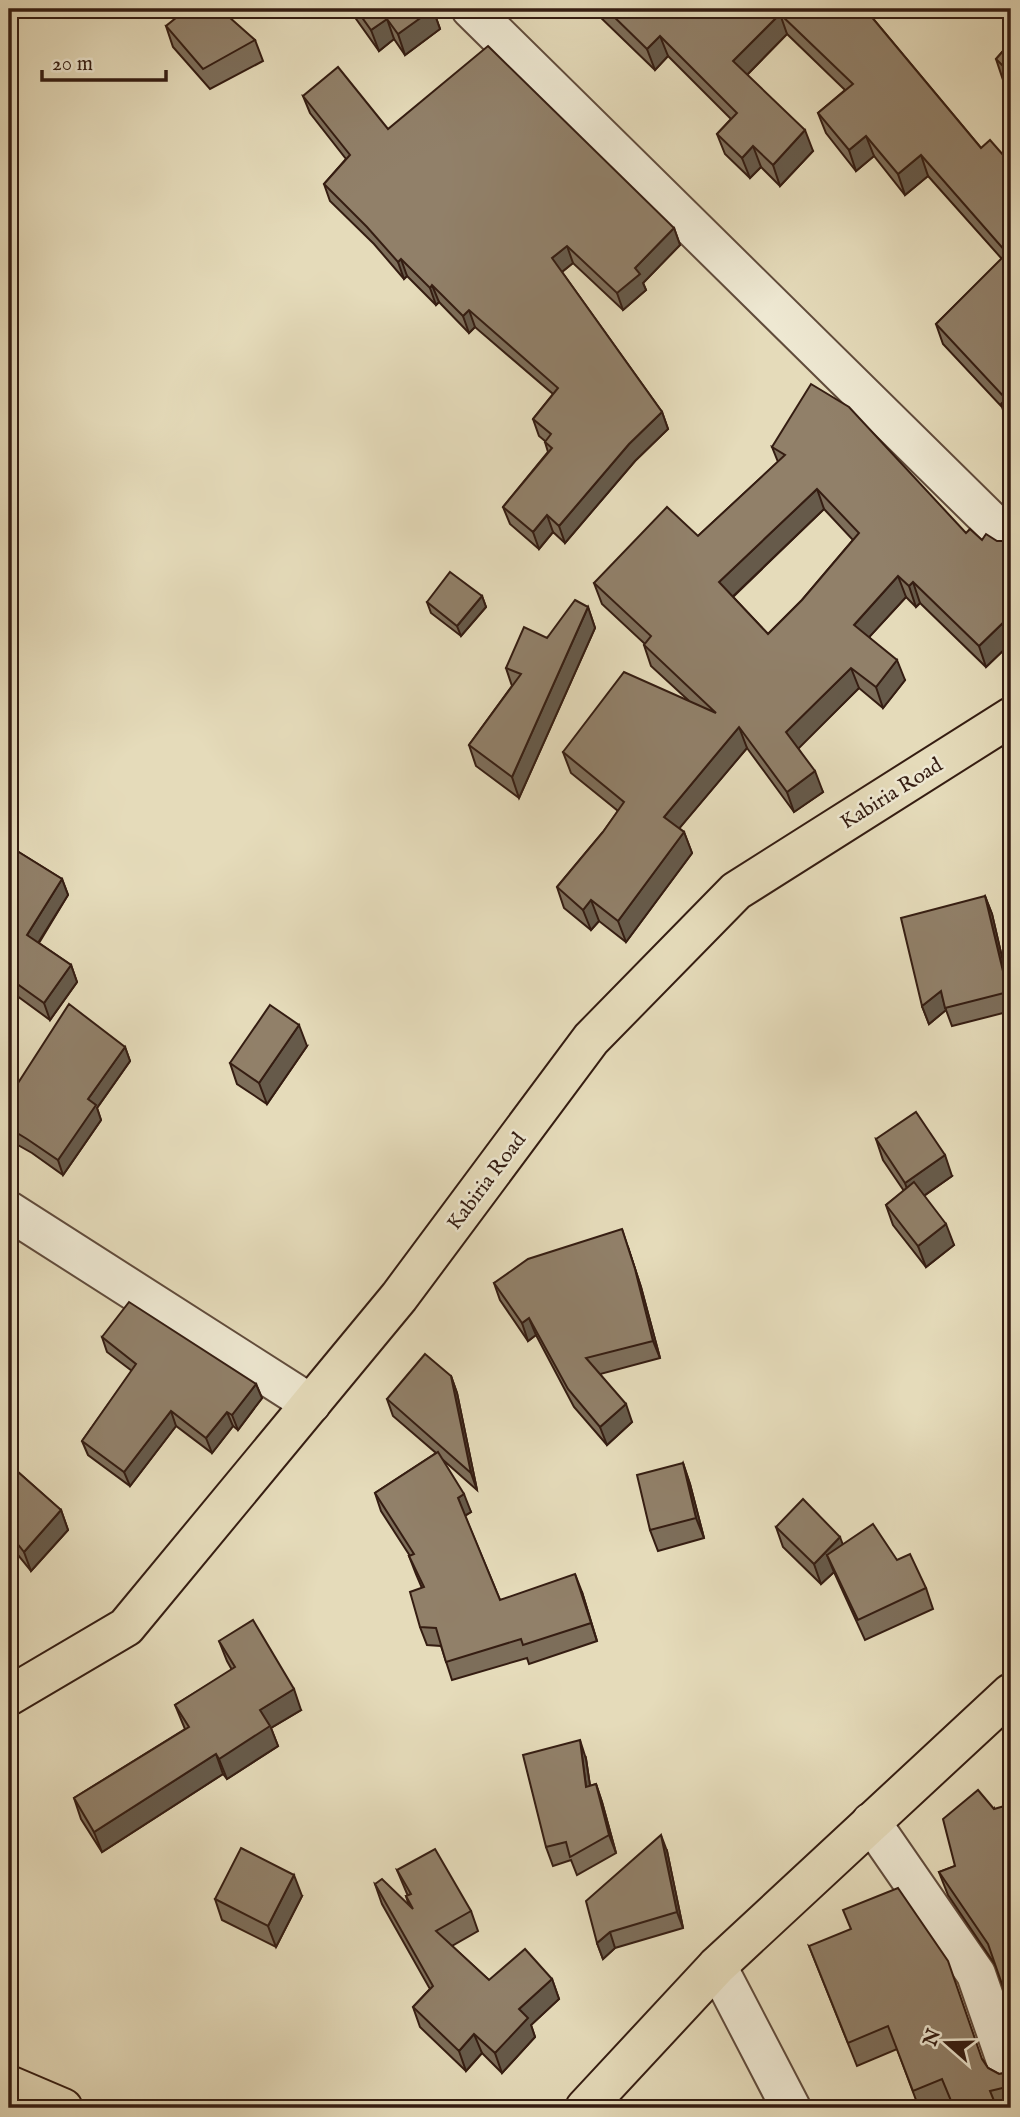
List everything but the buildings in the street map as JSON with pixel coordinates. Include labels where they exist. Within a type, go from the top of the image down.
[{"type":"main road","name":"Kabiria Road","points":[[9,1696],[126,1627],[399,1297],[591,1039],[736,891],[1011,717]]},
{"type":"main road","points":[[585,2108],[718,1966],[1011,1693]]},
{"type":"main road","points":[[9,2085],[63,2108]]},
{"type":"street","points":[[471,9],[1011,541]]},
{"type":"street","points":[[9,1211],[311,1404]]},
{"type":"street","points":[[871,1822],[976,1974],[1011,2075]]},
{"type":"street","points":[[718,1966],[791,2108]]}]
